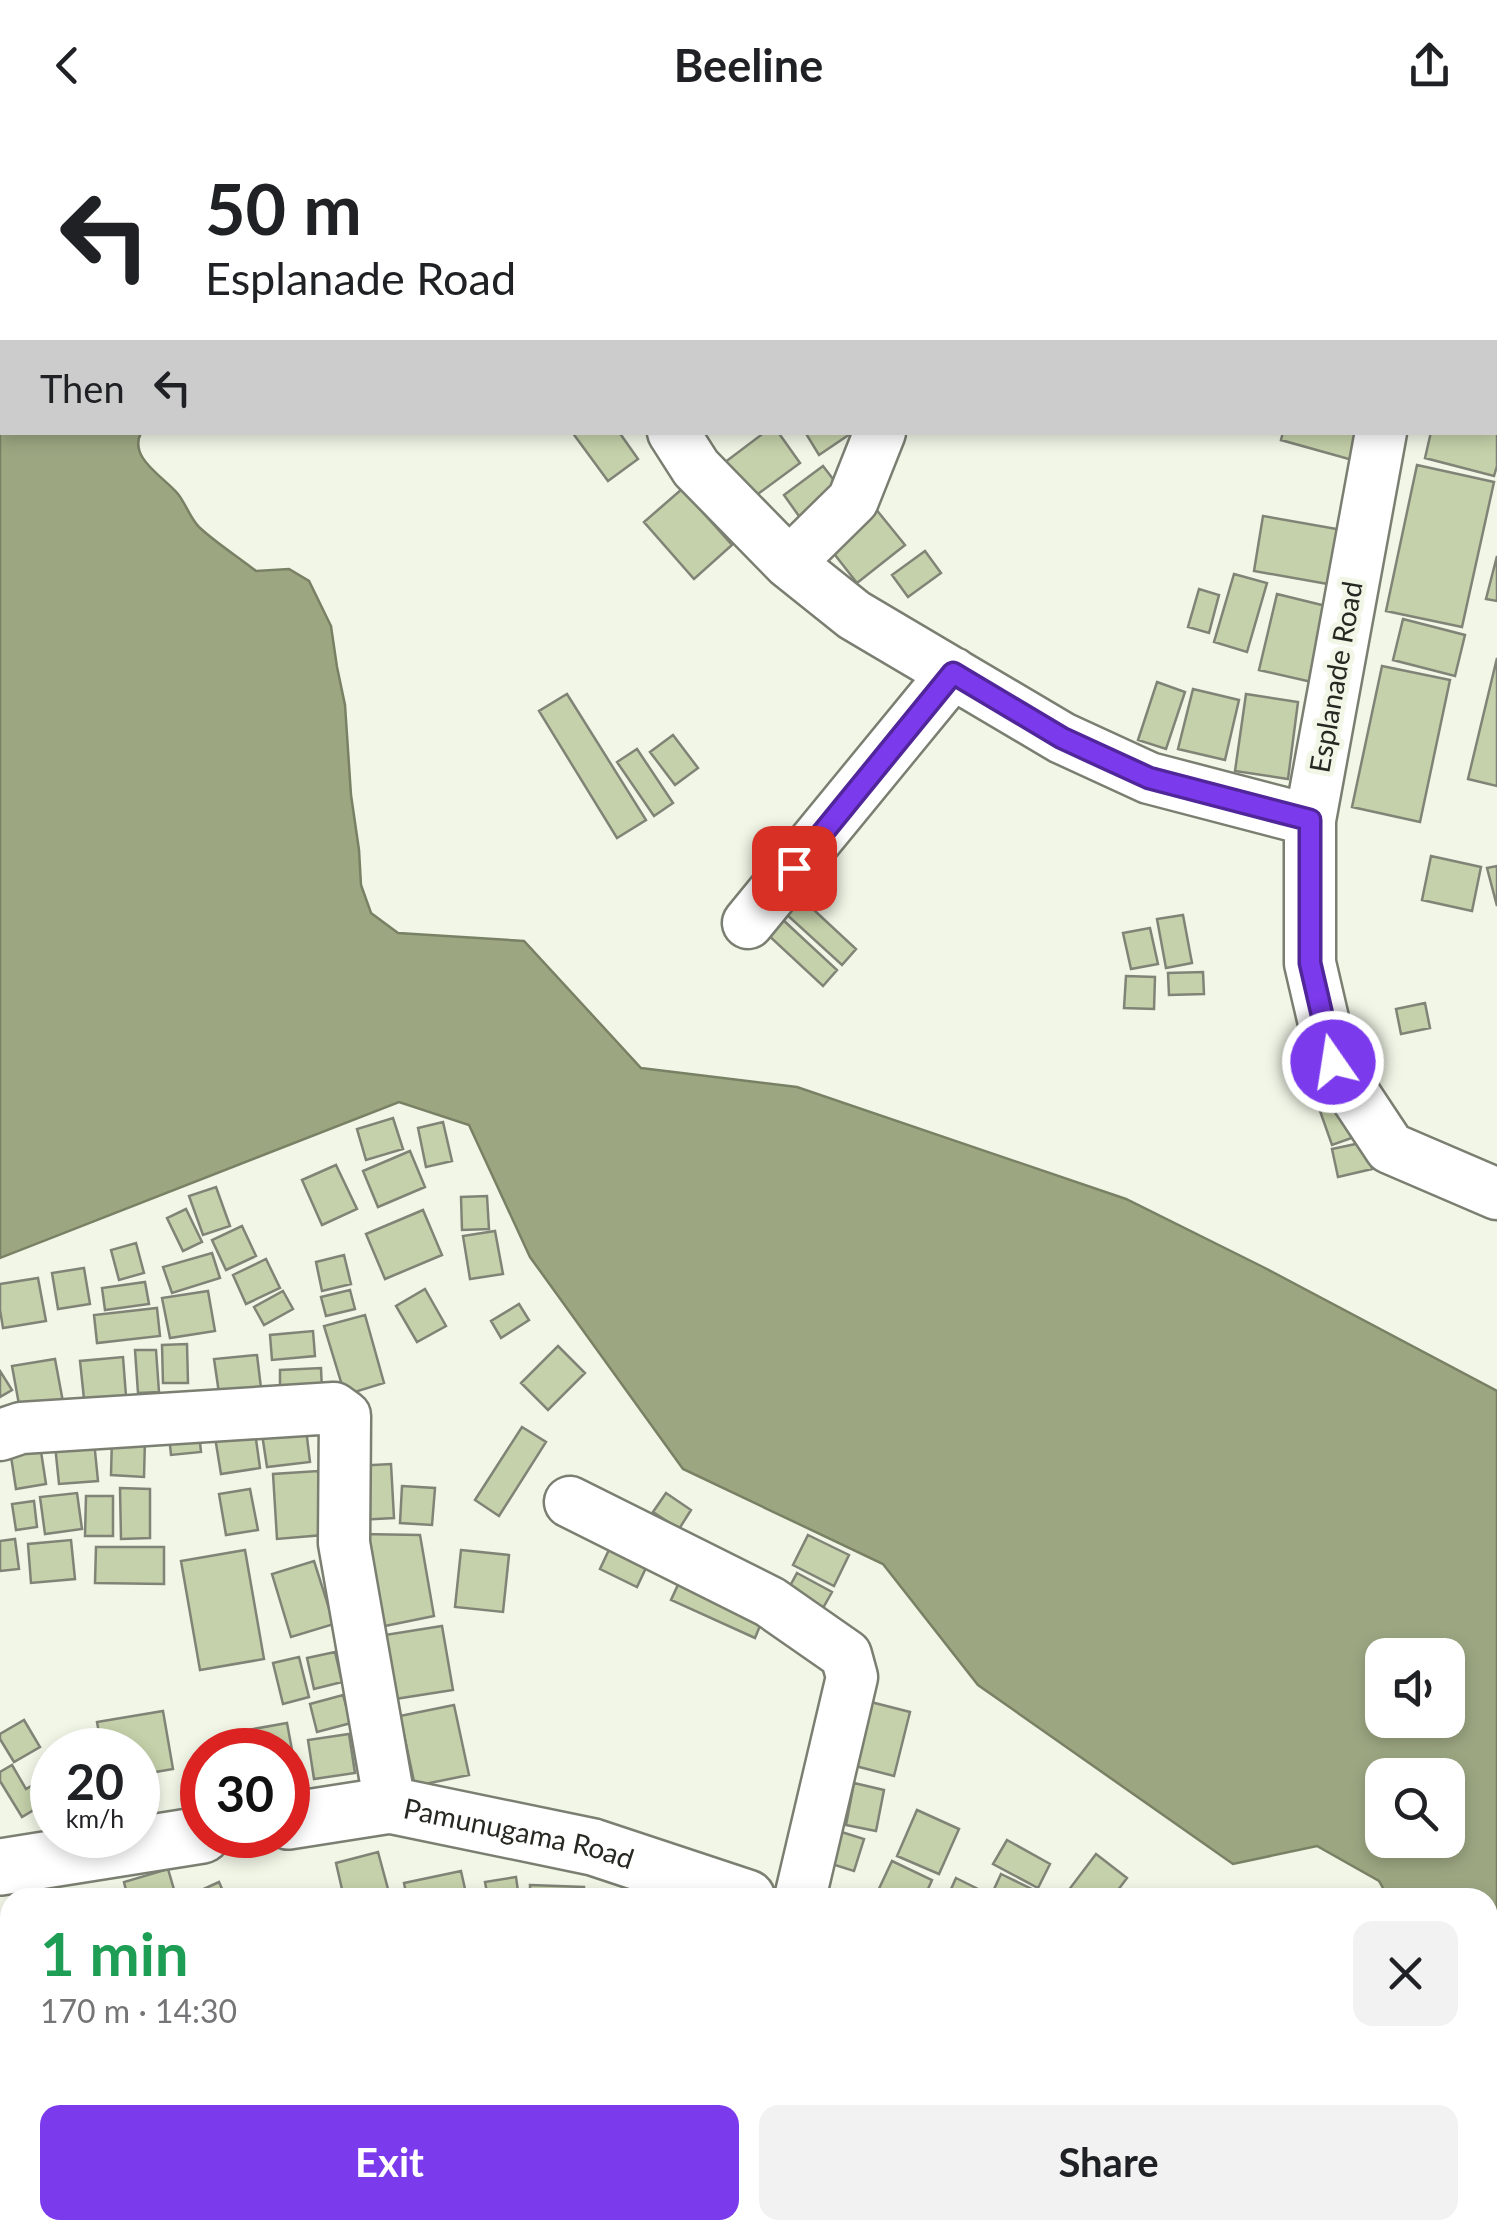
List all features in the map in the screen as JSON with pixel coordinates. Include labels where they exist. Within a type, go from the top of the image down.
[{"type":"main road","name":"Pamunugama Road","points":[[310,1818],[390,1805],[593,1846],[717,1888]]},
{"type":"main road","points":[[0,1867],[180,1838]]},
{"type":"street","points":[[674,435],[696,468],[789,563],[854,615],[1062,738],[1149,778],[1310,820]]},
{"type":"street","points":[[789,563],[853,500],[879,435]]},
{"type":"street","name":"Esplanade Road","points":[[1380,435],[1310,820],[1310,963],[1333,1062],[1390,1148],[1497,1194]]},
{"type":"street","points":[[748,923],[953,673]]},
{"type":"street","points":[[0,1435],[21,1428],[334,1408],[344,1416],[344,1543],[390,1805]]},
{"type":"street","points":[[570,1502],[770,1602],[846,1655],[852,1677],[802,1888]]},
{"type":"shaded area","points":[[0,435],[140,435],[138,442],[143,459],[178,494],[206,533],[256,571],[289,569],[309,581],[331,626],[345,705],[361,885],[371,913],[398,933],[524,941],[641,1068],[797,1087],[1126,1199],[1497,1391],[1497,1888],[1383,1888],[1379,1881],[1317,1846],[1233,1864],[978,1685],[883,1564],[683,1469],[530,1257],[469,1125],[399,1102],[0,1258]]},
{"type":"building","points":[[574,435],[621,435],[638,459],[608,481]]},
{"type":"building","points":[[761,435],[780,435],[800,463],[747,502],[720,466]]},
{"type":"building","points":[[807,435],[849,435],[819,455]]},
{"type":"building","points":[[1282,435],[1371,435],[1363,463],[1281,440]]},
{"type":"building","points":[[1430,435],[1497,435],[1494,476],[1425,458]]},
{"type":"building","points":[[1417,465],[1494,482],[1462,627],[1386,611]]},
{"type":"building","points":[[823,466],[846,496],[806,526],[784,495]]},
{"type":"building","points":[[682,489],[732,545],[694,579],[644,522]]},
{"type":"building","points":[[875,508],[905,545],[857,583],[828,546]]},
{"type":"building","points":[[1263,516],[1348,531],[1339,586],[1254,571]]},
{"type":"building","points":[[925,551],[941,573],[908,597],[892,575]]},
{"type":"building","points":[[1497,556],[1497,601],[1486,599]]},
{"type":"building","points":[[1234,574],[1267,583],[1247,652],[1214,642]]},
{"type":"building","points":[[1199,589],[1219,595],[1209,633],[1188,627]]},
{"type":"building","points":[[1277,594],[1334,608],[1316,683],[1259,670]]},
{"type":"building","points":[[1403,619],[1465,635],[1455,676],[1393,660]]},
{"type":"building","points":[[1497,658],[1497,786],[1468,779]]},
{"type":"building","points":[[1382,666],[1450,680],[1420,822],[1352,807]]},
{"type":"building","points":[[1157,682],[1185,692],[1166,749],[1138,740]]},
{"type":"building","points":[[1193,689],[1239,700],[1225,760],[1178,749]]},
{"type":"building","points":[[567,694],[646,820],[617,838],[539,711]]},
{"type":"building","points":[[1246,694],[1298,702],[1288,779],[1235,771]]},
{"type":"building","points":[[673,735],[698,768],[675,785],[650,752]]},
{"type":"building","points":[[637,749],[673,803],[654,816],[617,762]]},
{"type":"building","points":[[1431,856],[1481,867],[1472,911],[1422,900]]},
{"type":"building","points":[[1497,866],[1497,906],[1487,868]]},
{"type":"building","points":[[800,897],[856,949],[842,965],[785,913]]},
{"type":"building","points":[[1183,915],[1192,963],[1166,968],[1157,919]]},
{"type":"building","points":[[781,918],[837,970],[823,986],[767,934]]},
{"type":"building","points":[[1150,928],[1158,964],[1131,969],[1123,933]]},
{"type":"building","points":[[1203,972],[1204,994],[1169,995],[1168,973]]},
{"type":"building","points":[[1126,976],[1155,977],[1154,1009],[1124,1008]]},
{"type":"building","points":[[1425,1003],[1430,1028],[1401,1034],[1396,1009]]},
{"type":"building","points":[[1349,1100],[1360,1135],[1332,1145],[1320,1111]]},
{"type":"building","points":[[393,1118],[403,1149],[366,1160],[357,1129]]},
{"type":"building","points":[[443,1122],[452,1161],[426,1167],[418,1128]]},
{"type":"building","points":[[1365,1142],[1372,1169],[1338,1177],[1332,1149]]},
{"type":"building","points":[[410,1151],[425,1187],[378,1207],[363,1171]]},
{"type":"building","points":[[336,1165],[357,1209],[322,1225],[302,1180]]},
{"type":"building","points":[[216,1187],[230,1226],[203,1235],[189,1196]]},
{"type":"building","points":[[487,1196],[489,1229],[462,1230],[461,1197]]},
{"type":"building","points":[[186,1209],[202,1242],[183,1251],[167,1218]]},
{"type":"building","points":[[423,1210],[442,1255],[385,1279],[366,1234]]},
{"type":"building","points":[[242,1226],[256,1256],[226,1270],[212,1240]]},
{"type":"building","points":[[495,1231],[503,1274],[470,1279],[463,1236]]},
{"type":"building","points":[[136,1243],[144,1273],[119,1280],[111,1250]]},
{"type":"building","points":[[212,1253],[220,1278],[172,1293],[163,1267]]},
{"type":"building","points":[[344,1255],[351,1284],[322,1291],[316,1262]]},
{"type":"building","points":[[266,1259],[280,1288],[246,1304],[233,1275]]},
{"type":"building","points":[[84,1268],[90,1304],[58,1309],[52,1273]]},
{"type":"building","points":[[38,1278],[46,1321],[3,1328],[0,1284]]},
{"type":"building","points":[[145,1282],[149,1304],[105,1310],[102,1288]]},
{"type":"building","points":[[425,1289],[446,1326],[417,1342],[396,1306]]},
{"type":"building","points":[[350,1290],[355,1309],[326,1316],[321,1297]]},
{"type":"building","points":[[208,1291],[215,1331],[170,1338],[162,1298]]},
{"type":"building","points":[[283,1291],[293,1309],[264,1325],[254,1307]]},
{"type":"building","points":[[519,1304],[529,1320],[501,1338],[491,1321]]},
{"type":"building","points":[[157,1308],[160,1336],[97,1343],[94,1315]]},
{"type":"building","points":[[365,1315],[384,1383],[345,1395],[324,1326]]},
{"type":"building","points":[[313,1331],[315,1356],[272,1360],[270,1335]]},
{"type":"building","points":[[187,1344],[188,1383],[163,1383],[162,1345]]},
{"type":"building","points":[[558,1346],[585,1373],[548,1410],[521,1383]]},
{"type":"building","points":[[135,1350],[156,1350],[159,1392],[138,1393]]},
{"type":"building","points":[[257,1355],[261,1388],[219,1393],[214,1359]]},
{"type":"building","points":[[123,1357],[126,1396],[84,1399],[80,1361]]},
{"type":"building","points":[[55,1359],[63,1402],[20,1410],[12,1366]]},
{"type":"building","points":[[321,1368],[322,1391],[280,1392],[280,1370]]},
{"type":"building","points":[[0,1371],[12,1390],[0,1397]]},
{"type":"building","points":[[198,1423],[201,1452],[171,1455],[168,1426]]},
{"type":"building","points":[[254,1425],[260,1468],[221,1474],[214,1431]]},
{"type":"building","points":[[522,1427],[546,1442],[499,1516],[475,1500]]},
{"type":"building","points":[[306,1429],[310,1462],[267,1467],[262,1434]]},
{"type":"building","points":[[112,1438],[145,1439],[144,1477],[111,1475]]},
{"type":"building","points":[[94,1441],[98,1481],[59,1484],[55,1445]]},
{"type":"building","points":[[40,1445],[46,1484],[16,1489],[10,1450]]},
{"type":"building","points":[[391,1464],[394,1518],[358,1520],[355,1466]]},
{"type":"building","points":[[318,1471],[323,1535],[277,1539],[273,1474]]},
{"type":"building","points":[[402,1486],[435,1488],[432,1525],[400,1523]]},
{"type":"building","points":[[120,1488],[150,1489],[150,1538],[121,1539]]},
{"type":"building","points":[[250,1489],[258,1530],[226,1535],[219,1494]]},
{"type":"building","points":[[77,1493],[82,1529],[45,1534],[40,1497]]},
{"type":"building","points":[[666,1493],[691,1510],[679,1529],[653,1512]]},
{"type":"building","points":[[86,1496],[113,1496],[113,1536],[85,1536]]},
{"type":"building","points":[[34,1501],[37,1527],[16,1530],[12,1504]]},
{"type":"building","points":[[360,1534],[420,1535],[434,1616],[380,1627]]},
{"type":"building","points":[[808,1535],[849,1555],[834,1586],[793,1565]]},
{"type":"building","points":[[615,1537],[652,1555],[637,1587],[600,1569]]},
{"type":"building","points":[[15,1539],[19,1569],[0,1571],[0,1541]]},
{"type":"building","points":[[71,1540],[75,1579],[31,1583],[28,1544]]},
{"type":"building","points":[[96,1547],[164,1547],[164,1584],[95,1583]]},
{"type":"building","points":[[245,1550],[264,1659],[200,1670],[181,1561]]},
{"type":"building","points":[[461,1550],[509,1555],[503,1612],[455,1607]]},
{"type":"building","points":[[314,1561],[334,1624],[291,1637],[272,1574]]},
{"type":"building","points":[[797,1573],[832,1592],[819,1615],[784,1597]]},
{"type":"building","points":[[683,1574],[766,1611],[755,1638],[671,1600]]},
{"type":"building","points":[[442,1626],[453,1690],[395,1699],[385,1635]]},
{"type":"building","points":[[335,1652],[342,1682],[314,1689],[307,1658]]},
{"type":"building","points":[[299,1657],[309,1697],[283,1704],[273,1663]]},
{"type":"building","points":[[343,1695],[351,1723],[317,1732],[310,1704]]},
{"type":"building","points":[[859,1699],[910,1712],[894,1776],[844,1763]]},
{"type":"building","points":[[454,1705],[469,1775],[415,1786],[400,1716]]},
{"type":"building","points":[[163,1711],[173,1769],[160,1771],[160,1728],[98,1728],[97,1722]]},
{"type":"building","points":[[24,1720],[30,1730],[30,1753],[14,1762],[0,1734]]},
{"type":"building","points":[[287,1723],[288,1728],[259,1728]]},
{"type":"building","points":[[349,1734],[355,1773],[314,1779],[310,1740]]},
{"type":"building","points":[[12,1765],[26,1789],[30,1787],[30,1812],[22,1817],[0,1781],[0,1772]]},
{"type":"building","points":[[854,1783],[884,1790],[876,1831],[846,1825]]},
{"type":"building","points":[[917,1810],[959,1829],[939,1874],[897,1856]]},
{"type":"building","points":[[832,1829],[864,1839],[854,1871],[822,1861]]},
{"type":"building","points":[[1007,1840],[1050,1864],[1038,1888],[993,1864]]},
{"type":"building","points":[[378,1852],[388,1888],[342,1888],[336,1863]]},
{"type":"building","points":[[1096,1854],[1127,1878],[1120,1888],[1070,1888]]},
{"type":"building","points":[[892,1861],[932,1880],[928,1888],[879,1888]]},
{"type":"building","points":[[168,1869],[174,1888],[126,1888],[124,1882]]},
{"type":"building","points":[[461,1871],[465,1888],[405,1888],[404,1883]]},
{"type":"building","points":[[1001,1874],[1030,1888],[995,1888]]},
{"type":"building","points":[[516,1877],[518,1888],[486,1888],[485,1882]]},
{"type":"building","points":[[956,1878],[976,1888],[952,1888]]},
{"type":"building","points":[[530,1885],[584,1887],[584,1888]]},
{"type":"route","points":[[794,868],[953,673],[1062,738],[1149,778],[1310,820],[1310,963],[1333,1062]]}]
